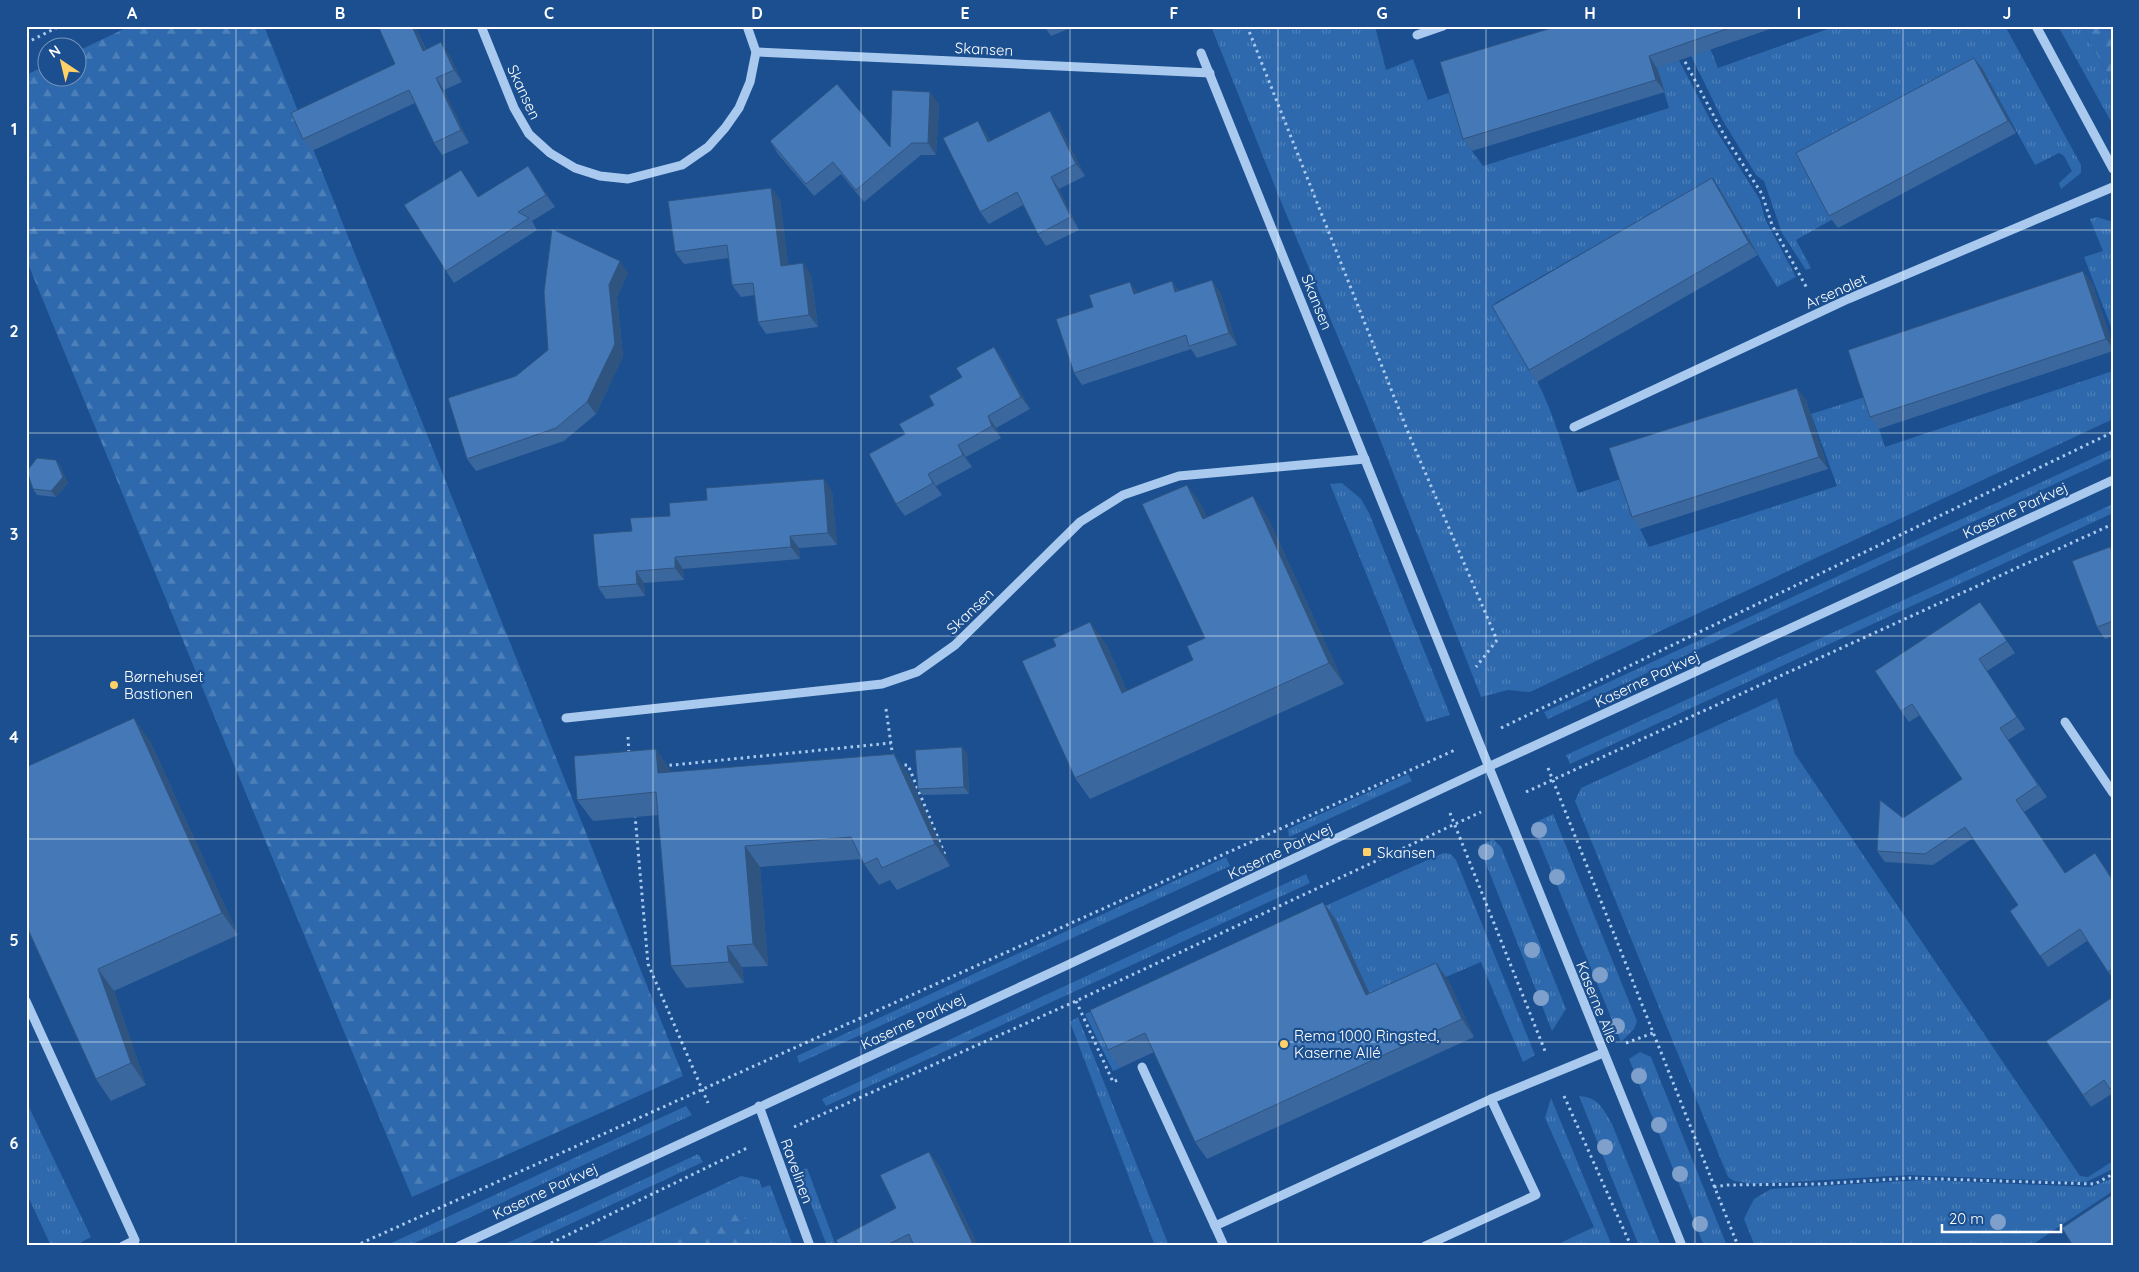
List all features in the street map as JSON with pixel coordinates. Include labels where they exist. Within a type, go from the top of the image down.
[{"type":"street","name":"Skansen","points":[[481,26],[514,108],[529,134],[550,153],[575,168],[600,176],[628,179],[682,165],[708,147],[739,108],[750,82],[756,52],[1210,73]]},
{"type":"street","points":[[747,26],[756,52]]},
{"type":"street","points":[[1417,35],[1443,26]]},
{"type":"street","points":[[2036,26],[2113,168]]},
{"type":"street","name":"Skansen","points":[[1201,53],[1488,767]]},
{"type":"street","name":"Arsenalet","points":[[1574,427],[1820,312],[2113,187]]},
{"type":"street","name":"Skansen","points":[[566,718],[882,684],[918,672],[955,645],[1080,522],[1123,495],[1179,476],[1365,459]]},
{"type":"street","name":"Kaserne Parkvej","points":[[459,1246],[758,1106],[1061,968],[1488,767],[2113,480]]},
{"type":"street","points":[[2065,722],[2113,793]]},
{"type":"street","name":"Kaserne Alle","points":[[1488,767],[1682,1246]]},
{"type":"street","points":[[26,1001],[135,1240],[123,1246]]},
{"type":"street","points":[[1215,1226],[1491,1099],[1603,1053]]},
{"type":"street","points":[[1142,1068],[1224,1246]]},
{"type":"street","points":[[1425,1246],[1536,1195],[1491,1099]]},
{"type":"street","name":"Ravelinen","points":[[758,1106],[810,1246]]},
{"type":"path","points":[[26,43],[60,26]]},
{"type":"path","points":[[1247,26],[1410,437],[1497,640],[1475,668],[1454,680]]},
{"type":"path","points":[[1680,51],[1724,135],[1762,194],[1772,224],[1820,312]]},
{"type":"path","points":[[355,1246],[1477,740],[2113,432]]},
{"type":"path","points":[[545,1246],[551,1245],[770,1138],[1076,1001],[1455,824],[1554,781],[2113,524]]},
{"type":"path","points":[[882,684],[894,765],[908,765],[945,855]]},
{"type":"path","points":[[625,712],[630,760]]},
{"type":"path","points":[[1516,721],[1537,745],[1554,781],[1738,1246]]},
{"type":"path","points":[[659,766],[891,743]]},
{"type":"path","points":[[1428,762],[1455,824],[1553,1073],[1631,1246]]},
{"type":"path","points":[[634,808],[648,964],[731,1156]]},
{"type":"path","points":[[1076,1001],[1113,1082],[1142,1068]]},
{"type":"path","points":[[1714,1188],[1728,1185],[1810,1184],[1909,1178],[2095,1184],[2113,1174]]},
{"type":"green space","points":[[130,26],[264,26],[683,1076],[412,1197],[26,259],[26,75],[38,69],[38,88],[88,88],[88,46]]},
{"type":"green space","points":[[1211,26],[1375,26],[1386,70],[1413,59],[1428,100],[1454,91],[1472,151],[1483,166],[1669,108],[1644,26],[1661,26],[1714,127],[1760,200],[1765,219],[1796,277],[1777,287],[1713,178],[1495,303],[1509,333],[1532,371],[1543,394],[1578,493],[1624,478],[1640,529],[1649,547],[1837,486],[1811,414],[1868,396],[1885,447],[2113,371],[2113,419],[1530,692],[1508,690],[1481,697],[1367,406],[1282,204]]},
{"type":"green space","points":[[1701,26],[1718,68],[1836,26],[2005,26],[2081,165],[2081,173],[2061,189],[2059,183],[2072,171],[2064,156],[2059,153],[2035,165],[1983,70],[1975,60],[1833,219],[1796,240],[1811,268],[1806,270],[1782,233],[1764,181],[1756,175],[1723,121],[1682,37]]},
{"type":"green space","points":[[2058,26],[2081,26],[2113,83],[2113,125]]},
{"type":"green space","points":[[2081,26],[2113,26],[2113,83]]},
{"type":"green space","points":[[2097,217],[2113,222],[2113,332],[2084,257],[2103,251],[2090,219]]},
{"type":"green space","points":[[2113,449],[2113,457],[1548,719],[1544,712]]},
{"type":"green space","points":[[1342,483],[1361,499],[1369,513],[1450,715],[1426,722],[1330,484]]},
{"type":"green space","points":[[2113,504],[2113,513],[1570,764],[1566,755]]},
{"type":"green space","points":[[1777,698],[1795,754],[2080,1176],[2088,1177],[2113,1161],[2113,1169],[2086,1182],[1908,1175],[1755,1184],[1734,1181],[1728,1177],[1575,801],[1581,788]]},
{"type":"green space","points":[[1408,774],[1412,781],[1289,837],[1288,829]]},
{"type":"green space","points":[[1553,814],[1637,1021],[1634,1029],[1621,1042],[1532,824]]},
{"type":"green space","points":[[1493,839],[1501,847],[1566,1009],[1552,1031],[1479,846]]},
{"type":"green space","points":[[1443,853],[1451,854],[1456,860],[1535,1055],[1523,1062],[1481,962],[1376,1007],[1102,1028],[1120,1068],[1113,1071],[1085,1014]]},
{"type":"green space","points":[[1226,857],[1230,866],[799,1063],[797,1056]]},
{"type":"green space","points":[[1306,874],[1310,883],[826,1106],[822,1099]]},
{"type":"green space","points":[[1078,1017],[1169,1246],[1155,1246],[1070,1022]]},
{"type":"green space","points":[[1640,1052],[1651,1057],[1727,1246],[1704,1246],[1629,1059]]},
{"type":"green space","points":[[1579,1096],[1596,1101],[1612,1124],[1661,1246],[1639,1246]]},
{"type":"green space","points":[[1551,1098],[1612,1246],[1554,1246],[1594,1227],[1545,1118]]},
{"type":"green space","points":[[26,1101],[91,1237],[74,1246],[51,1246],[26,1192]]},
{"type":"green space","points":[[686,1106],[692,1115],[408,1246],[385,1246]]},
{"type":"green space","points":[[698,1154],[703,1162],[523,1246],[501,1246]]},
{"type":"green space","points":[[807,1168],[836,1246],[827,1246],[799,1172]]},
{"type":"green space","points":[[741,1176],[759,1180],[762,1188],[770,1185],[793,1246],[755,1246],[740,1208],[650,1246],[598,1246],[597,1243]]},
{"type":"green space","points":[[2113,1178],[2113,1191],[2030,1246],[1755,1246],[1744,1219],[1754,1199],[1771,1189],[1923,1180],[2091,1187]]},
{"type":"green space","points":[[740,1207],[755,1246],[650,1246]]},
{"type":"building","points":[[378,26],[412,26],[423,51],[441,42],[454,70],[436,78],[461,130],[434,143],[409,90],[303,139],[291,113],[395,64]]},
{"type":"building","points":[[1558,26],[1735,26],[1649,56],[1656,80],[1463,139],[1440,62]]},
{"type":"building","points":[[1974,58],[2008,121],[1829,216],[1796,153]]},
{"type":"building","points":[[837,84],[890,147],[892,90],[930,92],[928,143],[912,143],[856,190],[833,162],[806,184],[770,141]]},
{"type":"building","points":[[1050,111],[1076,164],[1051,177],[1071,217],[1038,234],[1017,192],[980,212],[943,138],[978,121],[988,142]]},
{"type":"building","points":[[528,166],[546,195],[518,212],[529,218],[446,271],[404,205],[461,170],[478,197]]},
{"type":"building","points":[[1712,178],[1749,243],[1529,370],[1492,306]]},
{"type":"building","points":[[771,188],[781,266],[803,263],[809,315],[758,322],[753,283],[732,285],[727,245],[675,252],[668,201]]},
{"type":"building","points":[[552,229],[620,261],[609,285],[615,344],[587,402],[556,428],[467,459],[448,398],[516,376],[548,350],[544,292]]},
{"type":"building","points":[[2083,271],[2106,339],[1870,417],[1848,350]]},
{"type":"building","points":[[1212,280],[1229,333],[1189,346],[1186,335],[1074,373],[1056,319],[1093,307],[1089,295],[1130,282],[1134,294],[1172,281],[1175,292]]},
{"type":"building","points":[[994,347],[1021,397],[988,416],[992,426],[958,445],[963,455],[928,474],[933,483],[896,504],[869,454],[905,434],[899,424],[934,405],[929,396],[962,377],[956,368]]},
{"type":"building","points":[[1797,388],[1819,457],[1632,517],[1609,448]]},
{"type":"building","points":[[37,458],[56,460],[63,477],[51,491],[33,489],[27,471]]},
{"type":"building","points":[[824,479],[828,533],[790,536],[791,547],[675,557],[675,568],[636,571],[637,584],[598,587],[593,534],[632,531],[630,518],[670,516],[669,503],[707,500],[706,488]]},
{"type":"building","points":[[1187,485],[1203,519],[1253,496],[1329,663],[1075,778],[1022,661],[1056,646],[1053,639],[1090,622],[1122,693],[1193,660],[1187,646],[1205,638],[1142,504]]},
{"type":"building","points":[[2110,547],[2113,553],[2113,621],[2097,627],[2072,561]]},
{"type":"building","points":[[1980,602],[2007,641],[1979,659],[2017,717],[2000,728],[2038,785],[2016,800],[2065,873],[2095,853],[2113,881],[2113,969],[2108,972],[2080,929],[2040,956],[2010,911],[2018,905],[1965,827],[1925,854],[1877,851],[1880,800],[1903,818],[1962,779],[1912,704],[1901,711],[1875,671]]},
{"type":"building","points":[[134,718],[222,913],[98,969],[131,1063],[96,1079],[26,925],[26,767]]},
{"type":"building","points":[[962,747],[964,787],[918,789],[915,750]]},
{"type":"building","points":[[656,749],[658,773],[894,754],[935,844],[882,868],[877,858],[864,864],[851,837],[745,846],[753,944],[727,946],[729,962],[671,966],[656,792],[577,800],[574,756]]},
{"type":"building","name":"Rema 1000 Ringsted, Kaserne Allé","points":[[1323,902],[1366,995],[1436,963],[1462,1019],[1195,1142],[1145,1033],[1108,1050],[1090,1010]]},
{"type":"building","points":[[2113,997],[2113,1087],[2110,1089],[2104,1080],[2083,1095],[2046,1041]]},
{"type":"building","points":[[929,1152],[974,1246],[914,1246],[909,1234],[885,1246],[839,1246],[836,1240],[896,1208],[880,1175]]},
{"type":"building","points":[[2113,1194],[2113,1246],[2073,1246],[2062,1228]]},
{"type":"place","name":"Børnehuset Bastionen","points":[[114,685]]},
{"type":"place","name":"Skansen","points":[[1367,852]]},
{"type":"place","name":"Rema 1000 Ringsted, Kaserne Allé","points":[[1284,1044]]}]
